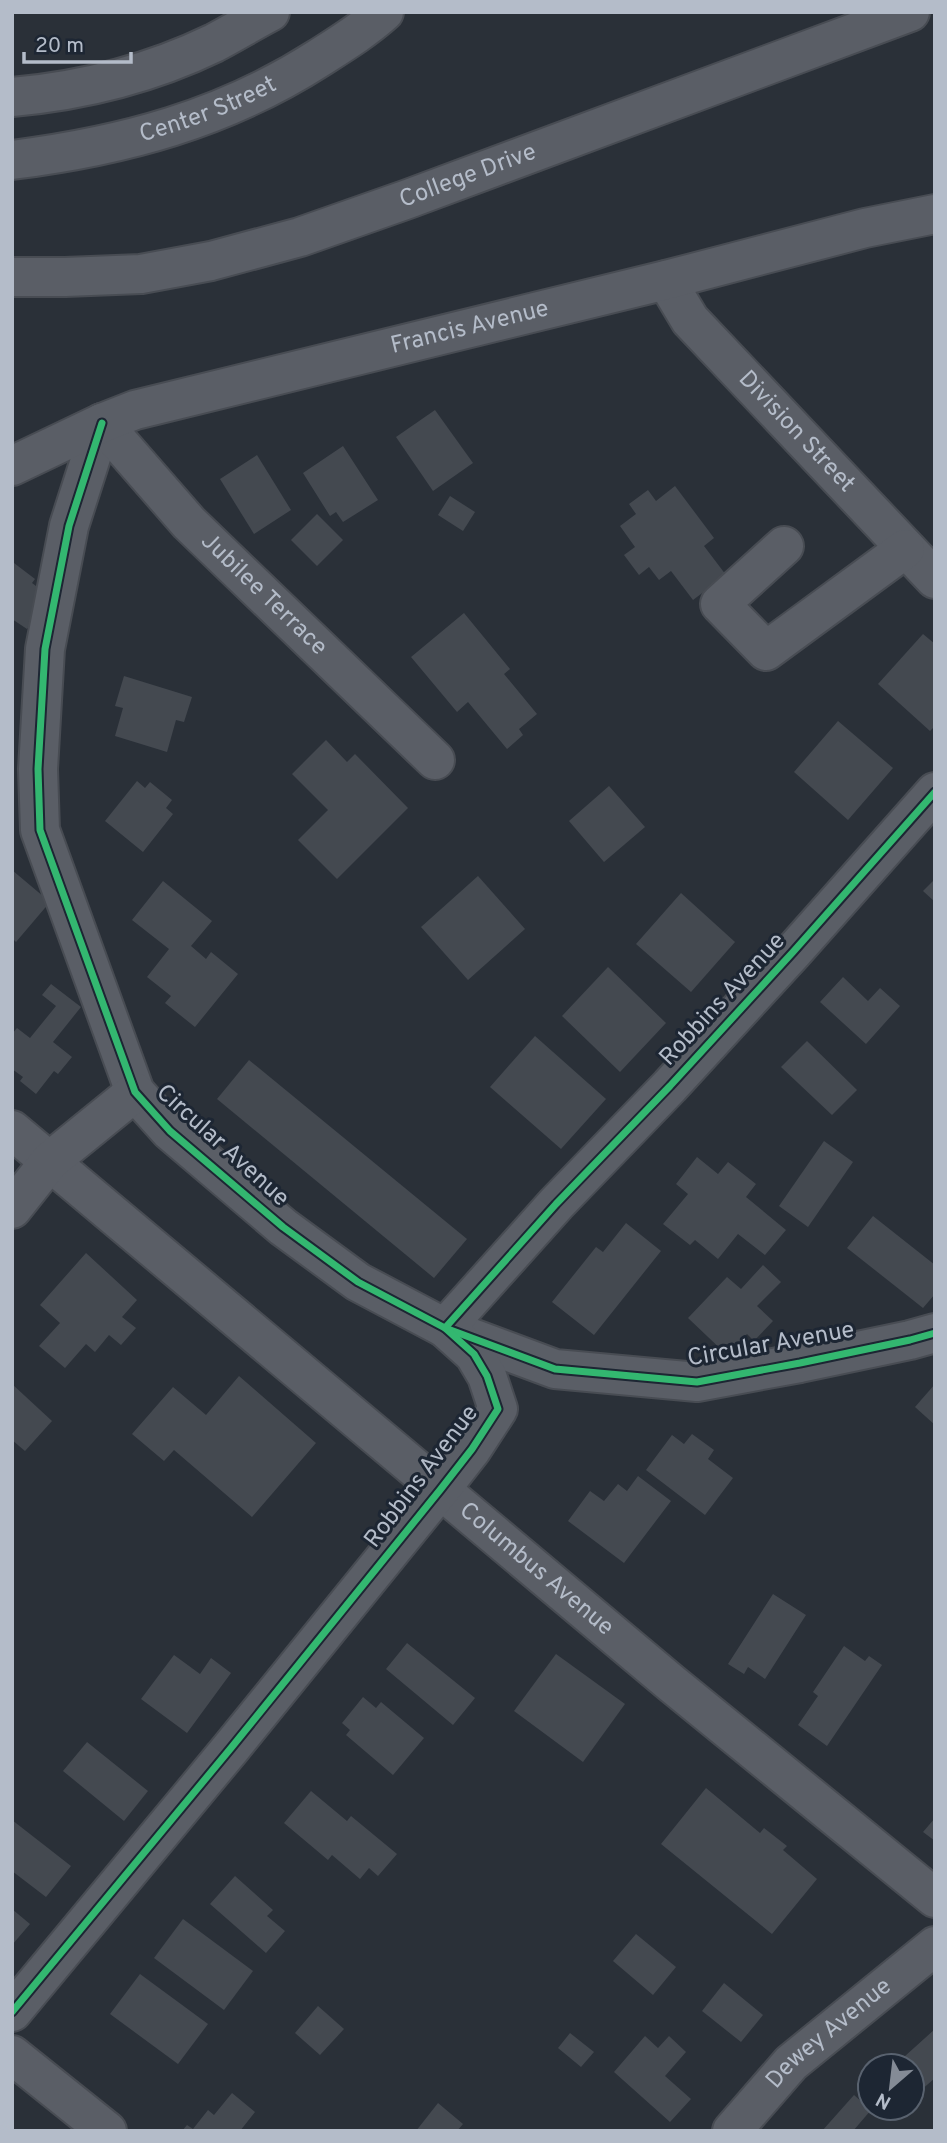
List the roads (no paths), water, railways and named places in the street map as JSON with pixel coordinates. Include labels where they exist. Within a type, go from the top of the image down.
[{"type":"street","points":[[12,97],[97,83],[160,65],[213,43],[270,12]]},
{"type":"street","name":"Center Street","points":[[12,160],[67,153],[132,139],[191,121],[242,101],[296,73],[384,12]]},
{"type":"street","name":"College Drive","points":[[12,277],[141,274],[211,261],[300,237],[421,195],[910,12]]},
{"type":"street","name":"Francis Avenue","points":[[12,466],[102,423],[147,407],[666,280],[866,228],[935,214]]},
{"type":"street","name":"Division Street","points":[[666,280],[690,320],[935,579]]},
{"type":"street","name":"Jubilee Terrace","points":[[102,423],[189,523],[435,760]]},
{"type":"street","name":"Circular Avenue","points":[[102,423],[69,526],[45,649],[38,769],[40,830],[135,1092],[170,1131],[283,1227],[358,1282],[444,1328],[555,1369],[697,1382],[910,1340],[935,1332]]},
{"type":"street","points":[[784,546],[720,604],[766,652],[905,549]]},
{"type":"street","name":"Robbins Avenue","points":[[12,2012],[440,1490],[472,1449],[498,1409],[487,1376],[474,1354],[444,1328],[556,1204],[670,1086],[793,952],[935,792]]},
{"type":"street","points":[[12,1209],[50,1161],[135,1092]]},
{"type":"street","name":"Columbus Avenue","points":[[12,1130],[671,1683],[935,1898]]},
{"type":"street","name":"Dewey Avenue","points":[[732,2131],[791,2063],[935,1946]]},
{"type":"street","points":[[12,2055],[107,2131]]}]
